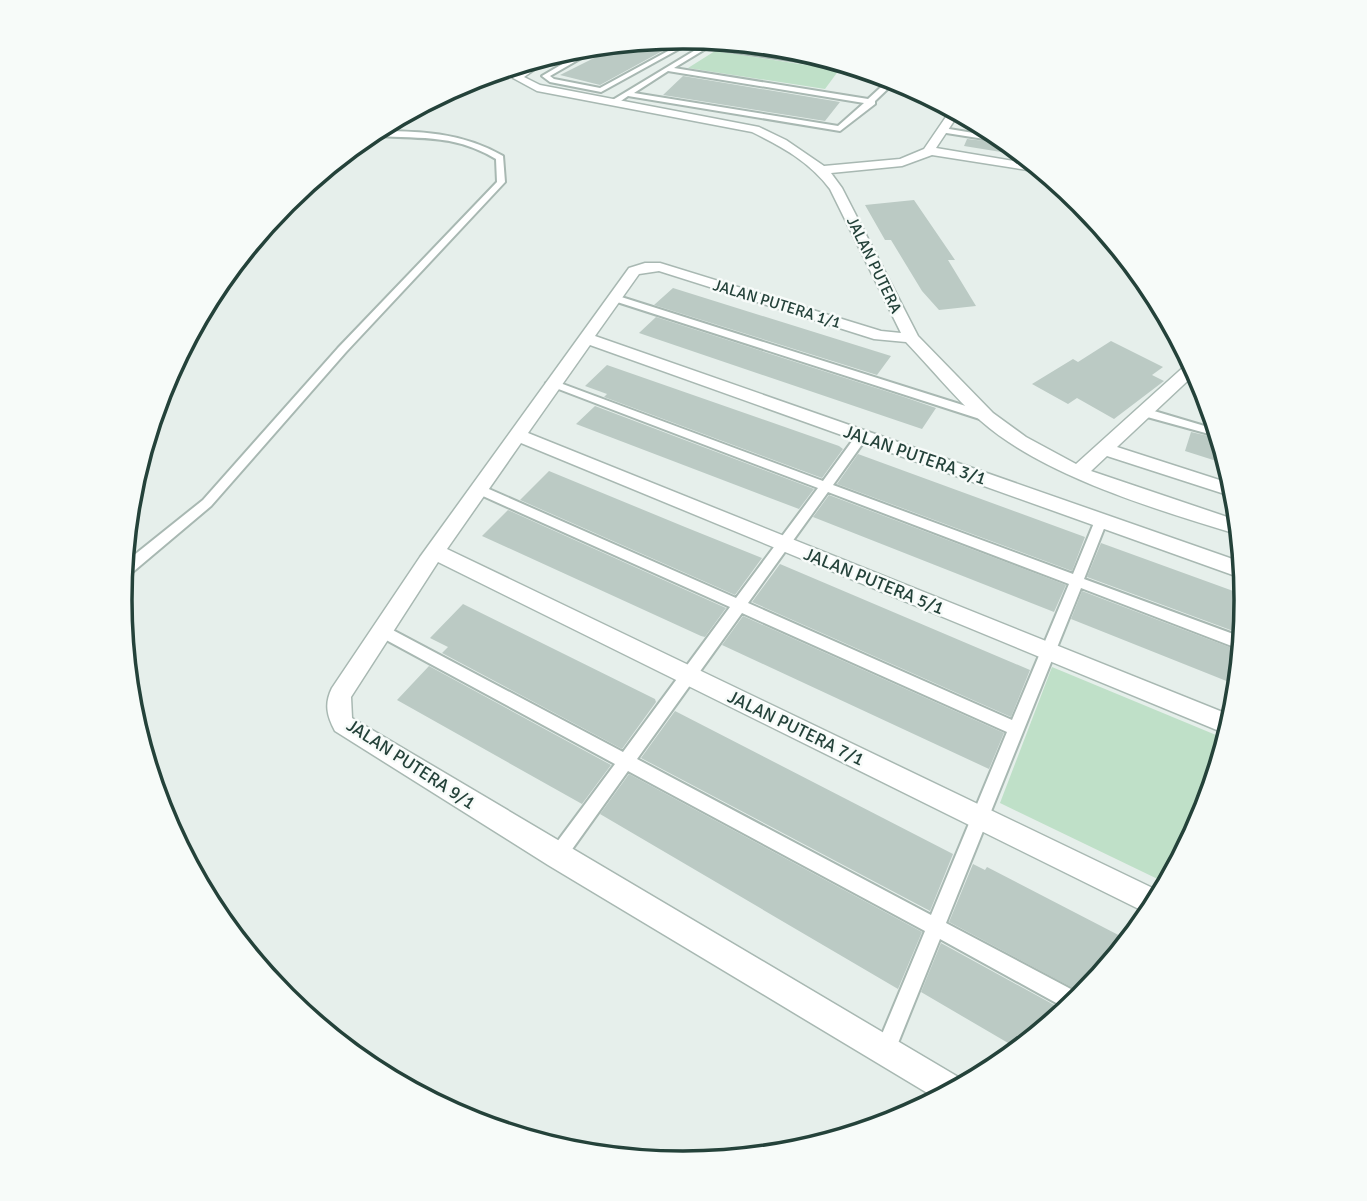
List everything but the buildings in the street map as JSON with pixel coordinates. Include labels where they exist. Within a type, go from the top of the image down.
[{"type":"street","name":"JALAN PUTERA","points":[[520,74],[518,78],[537,88],[622,99],[755,129],[782,142],[822,170],[836,188],[911,338],[987,417],[1020,441],[1078,473],[1229,524]]},
{"type":"street","points":[[930,151],[929,147],[950,118]]},
{"type":"street","points":[[822,170],[892,163],[930,151],[1023,167]]},
{"type":"street","name":"JALAN PUTERA 1/1","points":[[645,267],[660,267],[880,336],[911,338]]},
{"type":"street","name":"JALAN PUTERA 9/1","points":[[645,267],[634,271],[434,552],[340,695],[338,710],[343,724],[557,856],[944,1086]]},
{"type":"street","name":"JALAN PUTERA 3/1","points":[[585,338],[1234,568]]},
{"type":"street","points":[[1078,473],[1144,412],[1188,378]]},
{"type":"street","name":"JALAN PUTERA 5/1","points":[[516,435],[1221,722]]},
{"type":"street","points":[[1104,449],[1223,487]]},
{"type":"street","name":"JALAN PUTERA 7/1","points":[[434,552],[1147,899]]},
{"type":"lane","points":[[572,61],[545,76],[552,81],[601,90],[675,49]]},
{"type":"lane","points":[[622,99],[700,49]]},
{"type":"lane","points":[[666,69],[872,102]]},
{"type":"lane","points":[[622,99],[839,130],[886,88]]},
{"type":"lane","points":[[943,130],[981,136]]},
{"type":"lane","points":[[133,563],[207,503],[342,350],[501,182],[500,158],[478,143],[453,137],[390,134]]},
{"type":"lane","points":[[615,298],[987,417]]},
{"type":"lane","points":[[552,383],[1234,640]]},
{"type":"lane","points":[[1144,412],[1208,431]]},
{"type":"lane","points":[[557,856],[862,436]]},
{"type":"lane","points":[[478,489],[1016,729]]},
{"type":"lane","points":[[885,1051],[1101,521]]},
{"type":"lane","points":[[382,631],[1066,997]]},
{"type":"green space","points":[[715,51],[838,71],[825,89],[688,68]]},
{"type":"green space","points":[[1052,667],[1218,736],[1193,812],[1159,880],[1000,803]]}]
